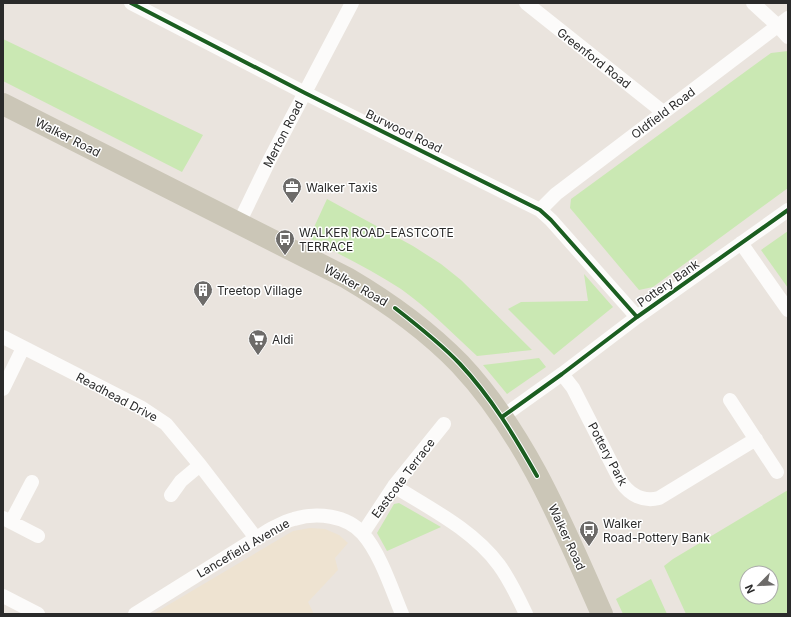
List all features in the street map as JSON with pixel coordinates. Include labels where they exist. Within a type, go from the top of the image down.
[{"type":"main road","name":"Walker Road","points":[[4,106],[347,278],[395,308],[419,327],[460,364],[502,417],[537,476],[571,544],[602,614]]},
{"type":"street","name":"Merton Road","points":[[239,223],[304,93],[352,3]]},
{"type":"street","name":"Greenford Road","points":[[526,3],[663,112]]},
{"type":"street","points":[[754,3],[783,22],[788,37]]},
{"type":"street","name":"Burwood Road","points":[[135,4],[304,93],[540,210],[551,220],[637,317]]},
{"type":"street","name":"Oldfield Road","points":[[540,210],[556,194],[783,22]]},
{"type":"street","name":"Pottery Bank","points":[[502,417],[637,317],[788,210]]},
{"type":"street","points":[[741,243],[788,310]]},
{"type":"street","name":"Readhead Drive","points":[[3,337],[155,416],[166,424],[175,433],[256,538]]},
{"type":"street","points":[[3,389],[23,348]]},
{"type":"street","name":"Pottery Park","points":[[562,374],[573,388],[621,482],[626,489],[639,497],[652,500],[659,498],[756,439]]},
{"type":"street","points":[[730,400],[777,472]]},
{"type":"street","name":"Eastcote Terrace","points":[[363,533],[394,486],[444,424]]},
{"type":"street","points":[[171,495],[180,481],[200,465]]},
{"type":"street","points":[[32,482],[7,520],[38,536]]},
{"type":"street","points":[[394,486],[446,518],[471,536],[485,549],[506,575],[526,614]]},
{"type":"street","name":"Lancefield Avenue","points":[[135,614],[284,522],[309,516],[324,516],[342,520],[354,526],[363,533],[382,566],[402,614]]},
{"type":"street","points":[[3,596],[38,614]]},
{"type":"shaded area","points":[[310,528],[325,529],[339,535],[348,543],[335,558],[338,570],[308,602],[314,614],[153,614],[293,531]]},
{"type":"green space","points":[[3,39],[203,135],[182,172],[3,81]]},
{"type":"green space","points":[[788,51],[788,188],[653,287],[639,290],[570,208],[571,199],[771,53]]},
{"type":"green space","points":[[327,199],[413,246],[441,264],[461,280],[532,350],[477,356],[411,296],[390,282],[309,238]]},
{"type":"green space","points":[[788,231],[788,288],[761,250]]},
{"type":"green space","points":[[584,274],[613,307],[554,355],[508,309],[521,302],[588,301]]},
{"type":"green space","points":[[539,358],[546,367],[507,394],[483,365]]},
{"type":"green space","points":[[788,490],[788,614],[686,614],[664,566],[673,559]]},
{"type":"green space","points":[[399,503],[441,527],[387,551],[377,533],[394,504]]},
{"type":"green space","points":[[651,579],[667,614],[623,614],[616,599]]},
{"type":"cycle path","points":[[131,3],[305,93],[540,210],[551,220],[637,317]]},
{"type":"cycle path","points":[[502,417],[637,317],[788,210]]},
{"type":"cycle path","points":[[395,308],[460,364],[482,390],[502,418],[537,476]]},
{"type":"place","name":"Walker Taxis","points":[[292,204]]},
{"type":"place","name":"WALKER ROAD-EASTCOTE TERRACE","points":[[285,256]]},
{"type":"place","name":"Treetop Village","points":[[203,307]]},
{"type":"place","name":"Aldi","points":[[258,356]]},
{"type":"place","name":"Walker Road-Pottery Bank","points":[[589,547]]}]
